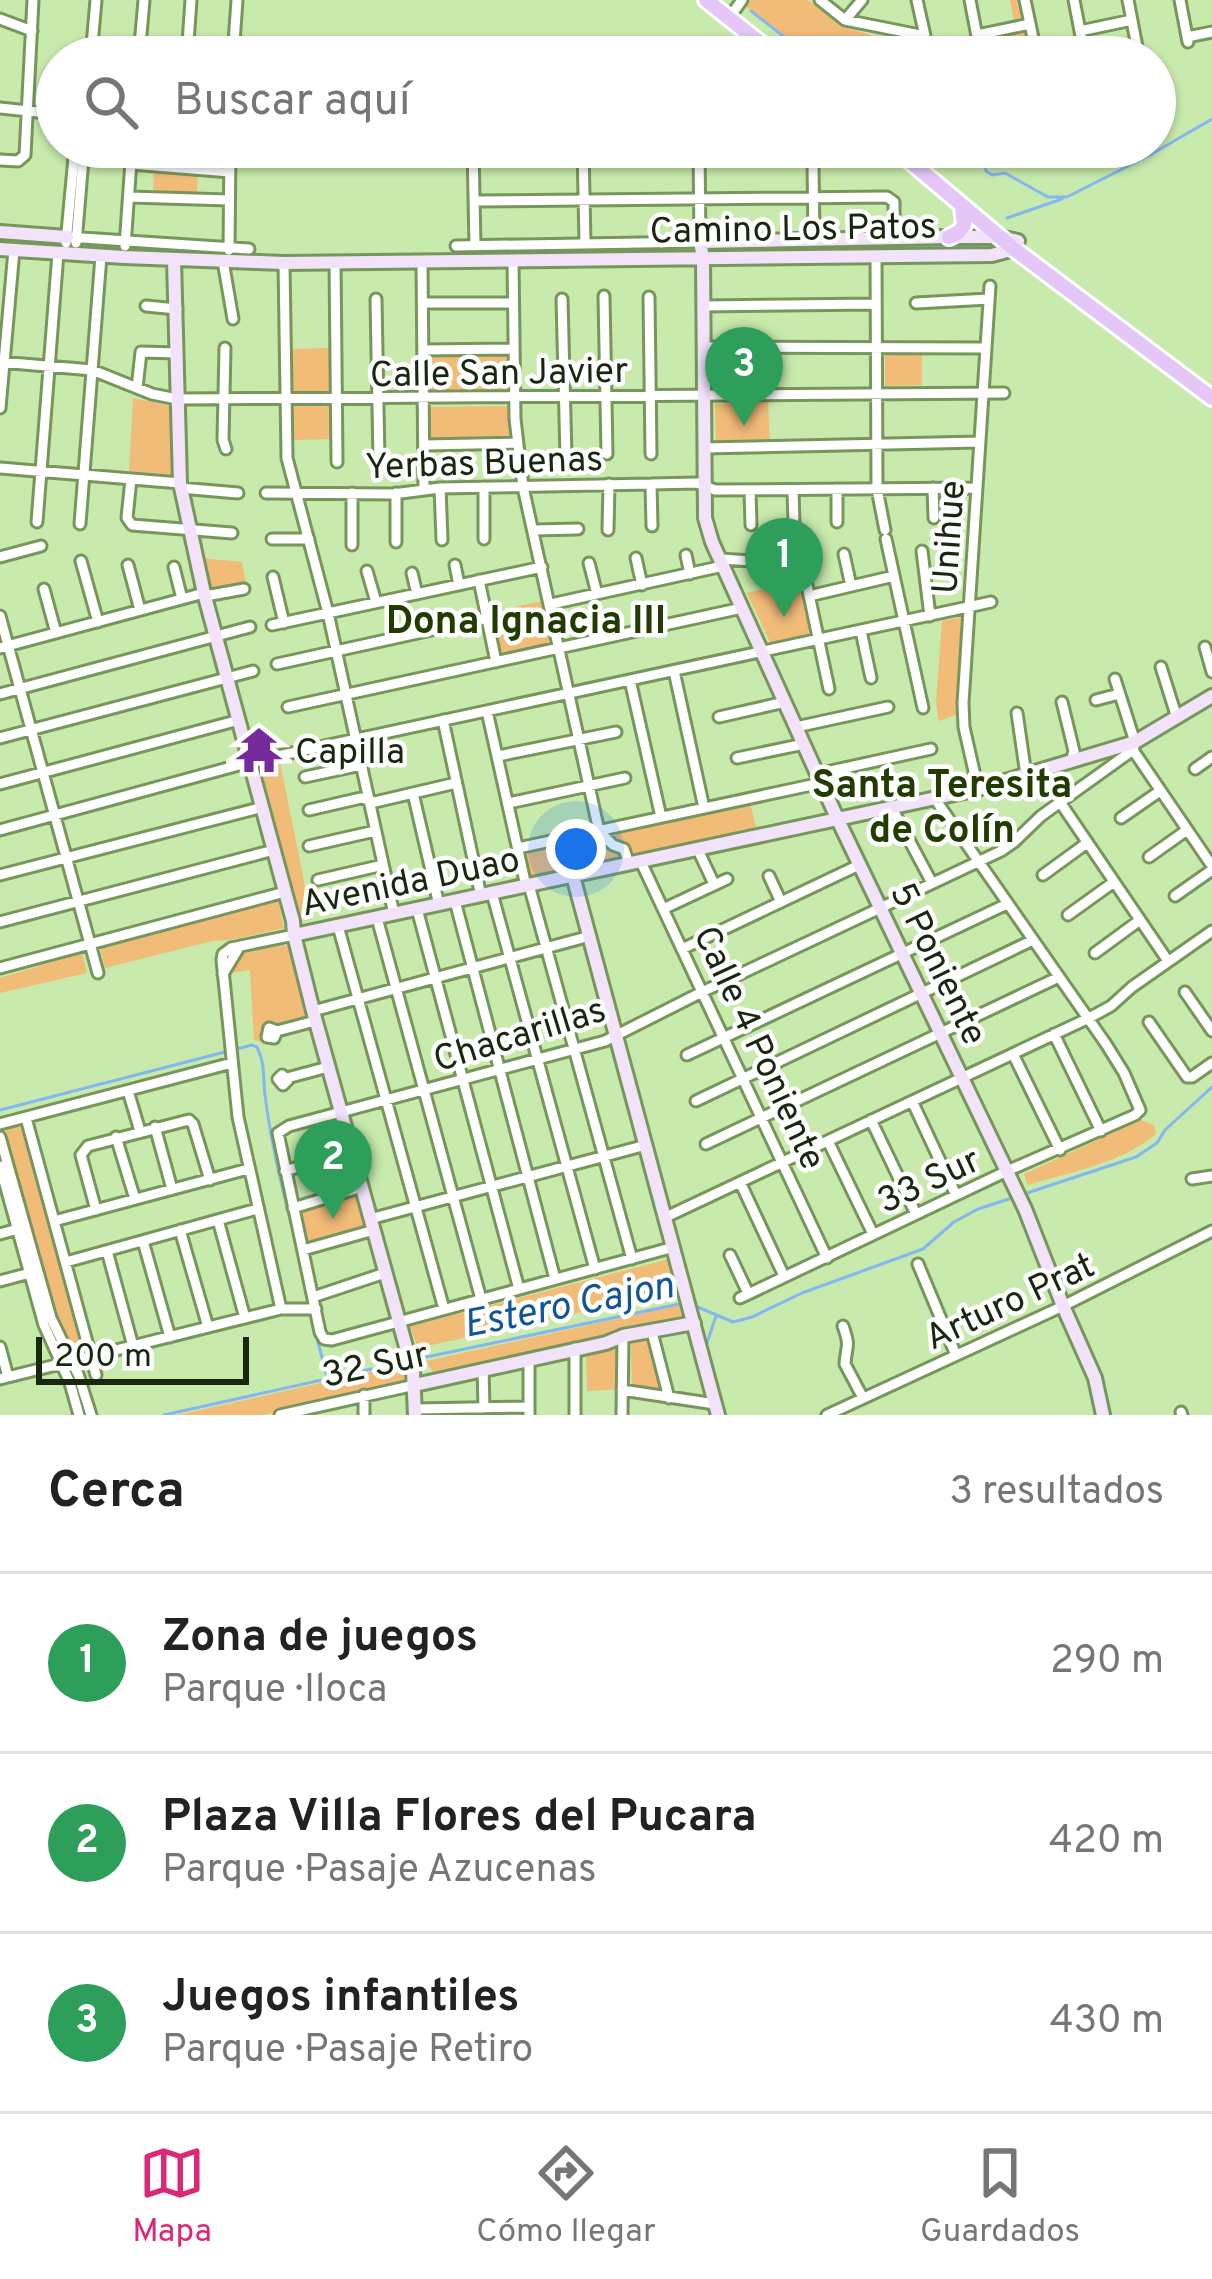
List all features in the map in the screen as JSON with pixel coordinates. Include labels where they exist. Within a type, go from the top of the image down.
[{"type":"main road","points":[[714,1],[735,10],[765,36]]},
{"type":"main road","points":[[735,10],[759,36]]},
{"type":"main road","points":[[918,168],[999,237],[1016,245]]},
{"type":"main road","points":[[927,168],[1087,305],[1212,398]]},
{"type":"main road","points":[[949,236],[964,225],[962,207]]},
{"type":"street","points":[[0,160],[24,158],[33,0]]},
{"type":"street","points":[[93,36],[96,0]]},
{"type":"street","points":[[141,36],[144,0]]},
{"type":"street","points":[[188,36],[191,0]]},
{"type":"street","points":[[235,36],[238,0]]},
{"type":"street","points":[[820,0],[845,20],[926,36],[917,0]]},
{"type":"street","points":[[845,20],[862,0]]},
{"type":"street","points":[[970,0],[977,35],[1030,24]]},
{"type":"street","points":[[1025,0],[1033,36]]},
{"type":"street","points":[[1074,0],[1081,36]]},
{"type":"street","points":[[1128,0],[1135,36]]},
{"type":"street","points":[[1180,0],[1188,39],[1212,32]]},
{"type":"street","points":[[0,19],[32,31]]},
{"type":"street","points":[[1080,31],[1132,20]]},
{"type":"street","points":[[0,109],[36,113]]},
{"type":"street","points":[[71,238],[74,168]]},
{"type":"street","points":[[37,522],[48,367],[81,168]]},
{"type":"street","points":[[125,250],[131,168]]},
{"type":"street","points":[[180,168],[230,172]]},
{"type":"street","points":[[230,168],[227,257],[233,319]]},
{"type":"street","points":[[474,168],[475,246]]},
{"type":"street","points":[[583,168],[585,243]]},
{"type":"street","points":[[699,168],[700,242]]},
{"type":"street","points":[[813,168],[814,241]]},
{"type":"street","points":[[129,197],[230,200]]},
{"type":"street","points":[[474,201],[887,197],[893,202],[894,239]]},
{"type":"street","name":"Camino Los Patos","points":[[0,232],[71,238],[174,260],[227,257],[249,249]]},
{"type":"street","name":"Camino Los Patos","points":[[456,246],[999,237]]},
{"type":"street","name":"5 Poniente","points":[[700,242],[705,518],[712,542],[859,865],[1025,1209],[1095,1378],[1103,1415]]},
{"type":"street","name":"Camino Los Patos","points":[[7,249],[101,256],[125,250],[335,262],[992,255],[1016,245]]},
{"type":"street","points":[[0,408],[7,249]]},
{"type":"street","points":[[80,524],[101,256]]},
{"type":"street","points":[[876,256],[877,489],[923,708]]},
{"type":"street","points":[[174,260],[180,486],[189,531],[314,1016],[405,1342],[414,1378],[415,1412],[529,1411],[529,1359]]},
{"type":"street","points":[[513,260],[514,398],[523,487],[599,831]]},
{"type":"street","points":[[422,261],[424,490]]},
{"type":"street","points":[[284,262],[287,455],[337,651],[394,914]]},
{"type":"street","points":[[335,262],[337,462]]},
{"type":"street","name":"Unihue","points":[[978,789],[963,717],[990,286]]},
{"type":"street","points":[[604,296],[607,454]]},
{"type":"street","points":[[649,297],[651,454]]},
{"type":"street","points":[[376,299],[379,460]]},
{"type":"street","points":[[562,299],[566,457]]},
{"type":"street","points":[[916,303],[989,299]]},
{"type":"street","points":[[423,303],[513,303]]},
{"type":"street","points":[[703,306],[876,304]]},
{"type":"street","points":[[146,306],[177,309]]},
{"type":"street","points":[[703,347],[986,348]]},
{"type":"street","points":[[225,348],[226,449]]},
{"type":"street","points":[[423,350],[514,349]]},
{"type":"street","points":[[137,388],[141,352],[177,353]]},
{"type":"street","name":"Calle San Javier","points":[[2,363],[92,370],[177,399],[1004,393]]},
{"type":"street","points":[[704,448],[980,442]]},
{"type":"street","points":[[425,445],[517,443]]},
{"type":"street","points":[[272,455],[287,455]]},
{"type":"street","points":[[0,468],[238,493]]},
{"type":"street","points":[[131,479],[129,524],[232,533]]},
{"type":"street","points":[[608,530],[609,484]]},
{"type":"street","name":"Yerbas Buenas","points":[[266,493],[609,484],[704,485],[715,490],[976,488]]},
{"type":"street","points":[[651,484],[652,526]]},
{"type":"street","points":[[484,487],[484,538]]},
{"type":"street","points":[[440,488],[442,540]]},
{"type":"street","points":[[933,488],[934,518]]},
{"type":"street","points":[[837,489],[837,522]]},
{"type":"street","points":[[750,490],[751,524]]},
{"type":"street","points":[[794,490],[794,524]]},
{"type":"street","points":[[352,493],[352,545]]},
{"type":"street","points":[[396,493],[396,542]]},
{"type":"street","points":[[534,530],[578,529]]},
{"type":"street","points":[[272,539],[309,539]]},
{"type":"street","points":[[0,557],[40,546]]},
{"type":"street","points":[[922,550],[930,616]]},
{"type":"street","points":[[844,554],[851,586]]},
{"type":"street","points":[[686,555],[690,574]]},
{"type":"street","points":[[801,557],[829,689]]},
{"type":"street","points":[[636,558],[642,585]]},
{"type":"street","points":[[81,561],[98,622]]},
{"type":"street","points":[[550,604],[722,563],[768,562]]},
{"type":"street","points":[[590,563],[597,594]]},
{"type":"street","points":[[128,565],[140,610]]},
{"type":"street","points":[[455,565],[459,584]]},
{"type":"street","points":[[273,577],[278,624],[542,566]]},
{"type":"street","points":[[174,568],[182,599]]},
{"type":"street","points":[[367,571],[376,602]]},
{"type":"street","points":[[412,573],[417,594]]},
{"type":"street","points":[[809,596],[894,576]]},
{"type":"street","points":[[479,580],[496,662]]},
{"type":"street","points":[[44,589],[56,633]]},
{"type":"street","points":[[4,647],[204,593],[244,589]]},
{"type":"street","points":[[0,830],[250,762],[992,602]]},
{"type":"street","points":[[289,707],[742,608]]},
{"type":"street","points":[[0,616],[4,647],[20,689],[98,973]]},
{"type":"street","points":[[277,664],[486,618]]},
{"type":"street","points":[[0,694],[250,627]]},
{"type":"street","points":[[861,631],[871,677]]},
{"type":"street","points":[[1204,647],[1212,672]]},
{"type":"street","points":[[1161,667],[1177,718]]},
{"type":"street","points":[[0,738],[253,671]]},
{"type":"street","points":[[674,671],[704,808]]},
{"type":"street","points":[[1115,679],[1134,746],[1212,868],[1174,896]]},
{"type":"street","points":[[630,680],[661,817]]},
{"type":"street","points":[[1096,700],[1120,694]]},
{"type":"street","name":"Avenida Duao","points":[[231,1055],[223,974],[240,946],[978,789],[1134,746],[1212,696]]},
{"type":"street","points":[[727,700],[724,715],[784,702]]},
{"type":"street","points":[[1062,702],[1074,751],[1071,762]]},
{"type":"street","points":[[796,727],[888,707]]},
{"type":"street","points":[[487,711],[528,886],[632,1259]]},
{"type":"street","points":[[1017,713],[1026,775]]},
{"type":"street","points":[[0,784],[238,720]]},
{"type":"street","points":[[442,720],[486,895],[509,958],[595,1268]]},
{"type":"street","points":[[498,757],[616,732]]},
{"type":"street","points":[[737,758],[803,744]]},
{"type":"street","name":"Chacarillas","points":[[285,1171],[278,1133],[283,1128],[605,1041],[1009,846],[1035,820],[1134,746]]},
{"type":"street","points":[[518,848],[704,808],[931,749]]},
{"type":"street","points":[[1195,769],[1212,757]]},
{"type":"street","points":[[305,777],[362,765]]},
{"type":"street","points":[[508,802],[626,778]]},
{"type":"street","points":[[309,810],[362,798],[375,802],[456,784]]},
{"type":"street","points":[[1121,818],[1160,791]]},
{"type":"street","points":[[413,793],[439,904]]},
{"type":"street","points":[[935,799],[1089,1018]]},
{"type":"street","points":[[1060,802],[1168,961]]},
{"type":"street","points":[[0,875],[263,808]]},
{"type":"street","points":[[892,808],[932,883]]},
{"type":"street","points":[[1149,857],[1187,830]]},
{"type":"street","points":[[309,847],[375,831]]},
{"type":"street","name":"Calle 4 Poniente","points":[[599,831],[635,863],[663,909],[827,1258]]},
{"type":"street","points":[[1042,875],[1088,843]]},
{"type":"street","points":[[0,922],[274,850]]},
{"type":"street","points":[[698,850],[714,884]]},
{"type":"street","points":[[318,880],[383,865]]},
{"type":"street","points":[[682,950],[859,865]]},
{"type":"street","points":[[573,876],[717,1410],[622,1390]]},
{"type":"street","points":[[769,876],[781,902]]},
{"type":"street","points":[[663,909],[727,879]]},
{"type":"street","points":[[1067,915],[1114,882]]},
{"type":"street","points":[[0,968],[285,892]]},
{"type":"street","points":[[455,901],[555,1279]]},
{"type":"street","points":[[687,1055],[1007,904]]},
{"type":"street","points":[[417,909],[519,1289]]},
{"type":"street","points":[[377,918],[482,1299]]},
{"type":"street","points":[[1095,952],[1140,920]]},
{"type":"street","points":[[338,926],[444,1309]]},
{"type":"street","points":[[666,1217],[1089,1018],[1212,931]]},
{"type":"street","points":[[277,1031],[358,999],[590,936]]},
{"type":"street","points":[[696,1101],[1033,940]]},
{"type":"street","points":[[706,1144],[1058,977]]},
{"type":"street","points":[[1185,992],[1212,1031]]},
{"type":"street","name":"33 Sur","points":[[730,1255],[744,1295],[1140,1110],[1124,1073],[1089,1018]]},
{"type":"street","points":[[1149,1022],[1188,1078],[1212,1063]]},
{"type":"street","points":[[1054,1034],[1101,1130]]},
{"type":"street","points":[[1013,1054],[1060,1150]]},
{"type":"street","points":[[0,1124],[128,1091],[231,1055],[248,1169],[281,1309]]},
{"type":"street","points":[[287,1078],[328,1067]]},
{"type":"street","points":[[128,1091],[140,1131]]},
{"type":"street","points":[[911,1101],[956,1195]]},
{"type":"street","points":[[26,1118],[96,1376]]},
{"type":"street","points":[[96,1210],[82,1151],[155,1127],[187,1119],[192,1122],[210,1180]]},
{"type":"street","points":[[871,1120],[916,1214]]},
{"type":"street","points":[[155,1127],[172,1190]]},
{"type":"street","points":[[0,1137],[79,1415]]},
{"type":"street","points":[[116,1138],[135,1199]]},
{"type":"street","points":[[828,1141],[873,1234]]},
{"type":"street","points":[[303,1250],[416,1207],[646,1144]]},
{"type":"street","points":[[352,1151],[285,1171],[312,1309],[324,1340],[674,1247]]},
{"type":"street","points":[[0,1166],[48,1337],[84,1388],[91,1415]]},
{"type":"street","points":[[54,1221],[248,1169]]},
{"type":"street","points":[[1192,1179],[1212,1176]]},
{"type":"street","points":[[740,1182],[784,1276]]},
{"type":"street","points":[[293,1208],[362,1187]]},
{"type":"street","points":[[66,1262],[257,1209]]},
{"type":"street","points":[[740,1222],[755,1214]]},
{"type":"street","points":[[218,1220],[245,1318]]},
{"type":"street","points":[[0,1234],[18,1229]]},
{"type":"street","points":[[180,1230],[208,1328]]},
{"type":"street","name":"Arturo Prat","points":[[827,1415],[1212,1231]]},
{"type":"street","points":[[143,1241],[170,1337]]},
{"type":"street","points":[[106,1251],[133,1346]]},
{"type":"street","points":[[918,1264],[956,1355]]},
{"type":"street","points":[[0,1281],[30,1273]]},
{"type":"street","points":[[313,1297],[386,1273]]},
{"type":"street","points":[[0,1347],[4,1378],[281,1309],[312,1309]]},
{"type":"street","name":"32 Sur","points":[[280,1415],[320,1410],[414,1378],[483,1370],[652,1332],[692,1318]]},
{"type":"street","points":[[843,1326],[849,1341],[845,1364],[863,1398]]},
{"type":"street","points":[[652,1332],[669,1398]]},
{"type":"street","points":[[622,1336],[622,1415]]},
{"type":"street","points":[[575,1348],[575,1415]]},
{"type":"street","points":[[483,1370],[484,1408]]},
{"type":"street","points":[[364,1395],[364,1415]]},
{"type":"shaded area","points":[[748,0],[808,0],[842,26],[874,36],[783,36],[744,5]]},
{"type":"shaded area","points":[[1010,0],[1020,0],[1028,36],[991,36],[1016,31]]},
{"type":"shaded area","points":[[154,168],[198,172],[197,194],[153,194]]},
{"type":"shaded area","points":[[330,348],[330,393],[291,393],[292,349]]},
{"type":"shaded area","points":[[510,352],[510,392],[427,393],[426,353]]},
{"type":"shaded area","points":[[885,352],[922,352],[922,385],[885,386]]},
{"type":"shaded area","points":[[133,398],[171,406],[171,475],[129,471]]},
{"type":"shaded area","points":[[768,402],[770,442],[716,444],[715,404]]},
{"type":"shaded area","points":[[293,405],[333,405],[333,439],[293,440]]},
{"type":"shaded area","points":[[509,406],[509,439],[428,440],[429,407]]},
{"type":"shaded area","points":[[200,558],[242,562],[246,585],[208,593]]},
{"type":"shaded area","points":[[802,580],[814,635],[770,642],[747,593]]},
{"type":"shaded area","points":[[546,600],[556,646],[500,658],[492,612]]},
{"type":"shaded area","points":[[962,617],[958,714],[939,721],[942,621]]},
{"type":"shaded area","points":[[280,763],[312,920],[301,917],[260,767]]},
{"type":"shaded area","points":[[750,803],[757,831],[532,878],[527,874],[526,852]]},
{"type":"shaded area","points":[[278,900],[284,928],[105,968],[100,948]]},
{"type":"shaded area","points":[[290,947],[309,1022],[264,1037],[267,1043],[254,1040],[250,970],[230,973],[239,954]]},
{"type":"shaded area","points":[[82,953],[87,973],[0,993],[0,978]]},
{"type":"shaded area","points":[[1141,1120],[1154,1125],[1156,1134],[1142,1144],[1095,1166],[1028,1185],[1024,1174]]},
{"type":"shaded area","points":[[23,1130],[82,1351],[77,1354],[51,1302],[5,1139],[5,1131]]},
{"type":"shaded area","points":[[357,1193],[365,1228],[309,1244],[300,1209]]},
{"type":"shaded area","points":[[669,1259],[678,1291],[418,1348],[410,1326]]},
{"type":"shaded area","points":[[684,1304],[689,1319],[435,1375],[426,1361]]},
{"type":"shaded area","points":[[650,1336],[665,1394],[632,1390],[631,1340]]},
{"type":"shaded area","points":[[628,1344],[627,1389],[587,1391],[586,1351]]},
{"type":"shaded area","points":[[401,1365],[405,1380],[264,1415],[178,1415]]},
{"type":"waterway","points":[[751,11],[783,36]]},
{"type":"waterway","points":[[1176,140],[1212,119]]},
{"type":"waterway","points":[[985,168],[992,175],[1005,173],[1048,197],[1067,197],[1124,168]]},
{"type":"waterway","points":[[1007,218],[1062,199]]},
{"type":"waterway","points":[[709,251],[978,247]]},
{"type":"waterway","points":[[341,256],[696,251]]},
{"type":"waterway","points":[[0,1110],[257,1047],[295,1237]]},
{"type":"waterway","name":"Estero Cajon","points":[[1021,1195],[1136,1157],[1157,1143],[1212,1087]]},
{"type":"waterway","name":"Estero Cajon","points":[[693,1305],[733,1322],[752,1317],[802,1293],[923,1249],[954,1222],[1012,1198]]},
{"type":"waterway","name":"Estero Cajon","points":[[412,1360],[684,1303]]},
{"type":"waterway","points":[[714,1376],[706,1346],[716,1316]]},
{"type":"waterway","points":[[313,1323],[327,1377]]},
{"type":"waterway","name":"Estero Cajon","points":[[164,1415],[403,1362]]},
{"type":"place","name":"Juegos infantiles","points":[[744,426]]},
{"type":"place","name":"Zona de juegos","points":[[784,617]]},
{"type":"place","name":"Capilla","points":[[259,750]]},
{"type":"place","name":"Plaza Villa Flores del Pucara","points":[[333,1219]]},
{"type":"district","name":"Dona Ignacia III","points":[[526,619]]},
{"type":"district","name":"Santa Teresita de Colín","points":[[942,806]]}]
